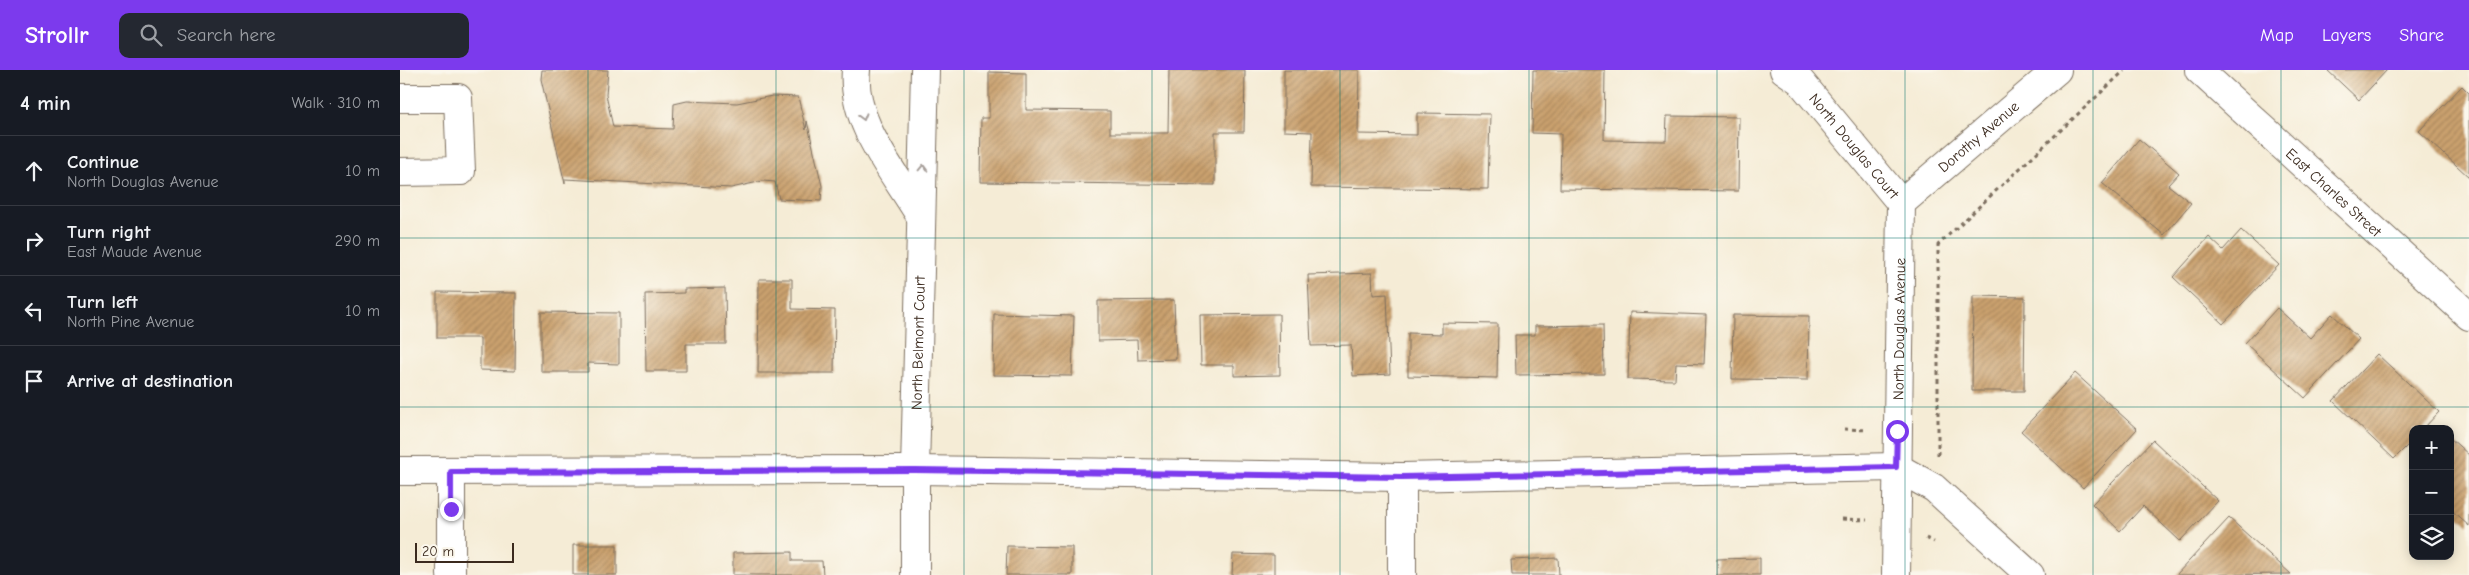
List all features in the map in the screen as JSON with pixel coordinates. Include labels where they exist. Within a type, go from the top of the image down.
[{"type":"street","points":[[856,70],[854,86],[867,129],[921,216]]},
{"type":"street","name":"North Belmont Court","points":[[915,575],[915,470],[925,70]]},
{"type":"street","name":"North Douglas Court","points":[[1784,70],[1800,81],[1901,203]]},
{"type":"street","name":"Dorothy Avenue","points":[[1901,203],[2057,70]]},
{"type":"street","name":"East Charles Street","points":[[2199,70],[2469,316]]},
{"type":"street","points":[[400,98],[458,98],[461,171],[400,172]]},
{"type":"street","name":"North Douglas Avenue","points":[[1896,575],[1901,203]]},
{"type":"street","points":[[400,471],[915,470],[1402,477],[1896,467],[1938,492],[2030,575]]},
{"type":"street","points":[[451,472],[451,575]]},
{"type":"street","points":[[1402,477],[1402,575]]},
{"type":"path","points":[[1938,492],[1938,245],[2124,72]]},
{"type":"building","points":[[542,70],[608,70],[606,95],[613,127],[673,129],[674,104],[687,101],[737,103],[772,96],[798,97],[806,130],[807,121],[822,186],[821,201],[779,199],[775,182],[763,181],[731,188],[565,179],[565,184],[541,79]]},
{"type":"building","points":[[1169,70],[1245,70],[1244,132],[1215,132],[1215,185],[980,182],[981,118],[989,118],[989,72],[1026,73],[1026,110],[1110,111],[1110,133],[1168,133]]},
{"type":"building","points":[[1284,70],[1359,70],[1358,134],[1417,135],[1417,113],[1490,114],[1488,189],[1311,187],[1312,132],[1284,131]]},
{"type":"building","points":[[1533,70],[1605,70],[1604,140],[1666,141],[1667,116],[1739,117],[1738,191],[1560,189],[1561,134],[1532,133]]},
{"type":"building","points":[[2327,70],[2387,70],[2359,100]]},
{"type":"building","points":[[2462,86],[2469,93],[2469,177],[2419,131]]},
{"type":"building","points":[[2139,139],[2179,173],[2168,185],[2191,203],[2164,235],[2102,183]]},
{"type":"building","points":[[2241,230],[2279,265],[2223,324],[2173,277],[2209,237],[2223,250]]},
{"type":"building","points":[[1372,273],[1373,295],[1387,294],[1390,374],[1353,376],[1351,345],[1311,346],[1308,275]]},
{"type":"building","points":[[759,279],[792,279],[792,309],[835,310],[834,373],[758,373]]},
{"type":"building","points":[[725,288],[726,344],[686,344],[686,371],[646,371],[645,294],[684,293],[684,289]]},
{"type":"building","points":[[437,292],[516,293],[515,371],[480,370],[480,338],[437,338]]},
{"type":"building","points":[[1973,296],[2025,297],[2024,391],[1972,391]]},
{"type":"building","points":[[1174,300],[1176,359],[1138,360],[1137,340],[1098,341],[1098,301]]},
{"type":"building","points":[[2277,308],[2310,338],[2332,314],[2359,339],[2305,398],[2245,343]]},
{"type":"building","points":[[541,312],[619,313],[619,364],[588,363],[588,372],[541,372]]},
{"type":"building","points":[[1630,312],[1706,315],[1704,364],[1676,363],[1675,380],[1628,379]]},
{"type":"building","points":[[994,314],[1074,316],[1072,376],[993,375]]},
{"type":"building","points":[[1279,314],[1280,375],[1234,376],[1234,365],[1201,365],[1200,315]]},
{"type":"building","points":[[1733,315],[1809,316],[1808,380],[1732,379]]},
{"type":"building","points":[[1442,323],[1498,324],[1497,378],[1408,376],[1408,333],[1442,334]]},
{"type":"building","points":[[1603,325],[1604,374],[1516,375],[1515,335],[1535,335],[1535,326]]},
{"type":"building","points":[[2377,354],[2439,412],[2427,425],[2409,425],[2409,444],[2394,459],[2333,401]]},
{"type":"building","points":[[2075,373],[2137,429],[2083,488],[2021,431]]},
{"type":"building","points":[[2153,440],[2218,501],[2180,541],[2143,506],[2120,531],[2092,504]]},
{"type":"building","points":[[2454,442],[2469,455],[2469,526],[2454,513]]},
{"type":"building","points":[[2229,518],[2291,574],[2176,575]]},
{"type":"building","points":[[573,545],[617,545],[617,575],[573,575]]},
{"type":"building","points":[[1007,546],[1072,547],[1072,575],[1006,575]]},
{"type":"building","points":[[792,552],[792,561],[822,561],[823,575],[733,575],[733,553]]},
{"type":"building","points":[[1233,554],[1274,555],[1274,575],[1232,575]]},
{"type":"building","points":[[1558,558],[1559,575],[1512,575],[1511,560]]},
{"type":"building","points":[[1760,558],[1760,575],[1717,575],[1717,559]]},
{"type":"route","points":[[451,509],[451,472],[915,470],[1402,477],[1896,467],[1897,431]]}]
